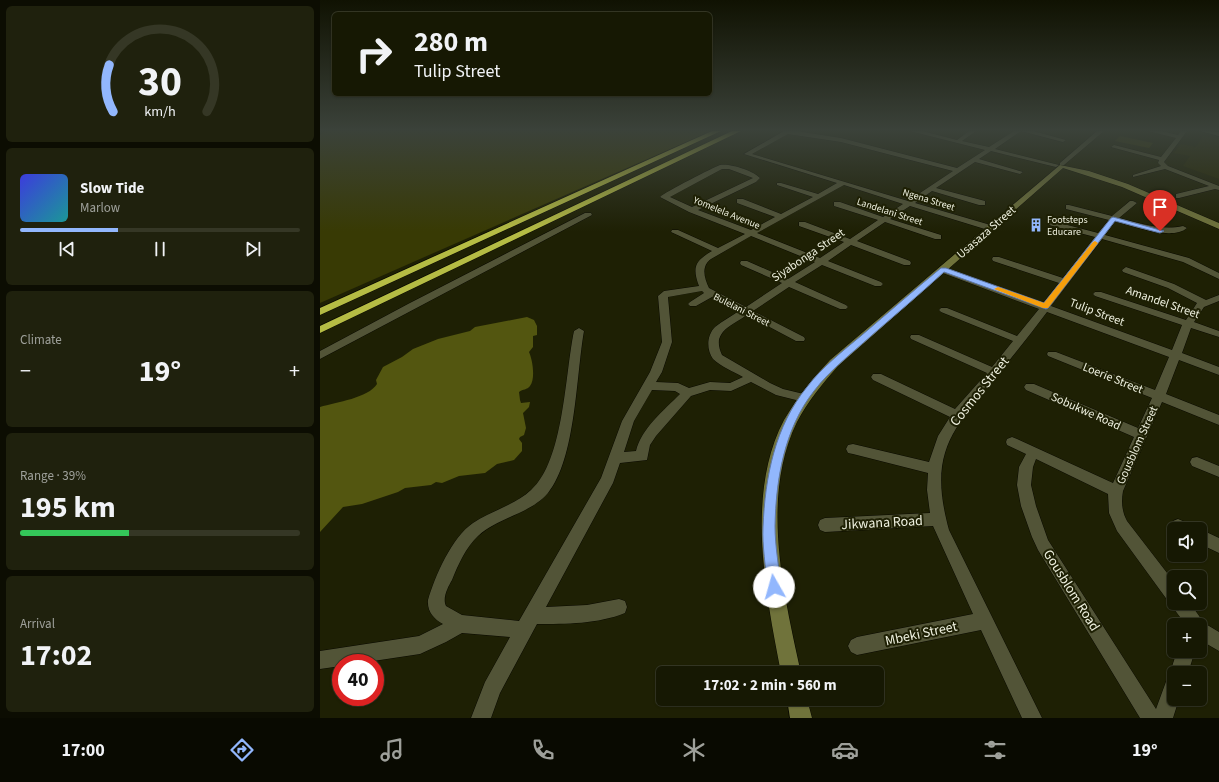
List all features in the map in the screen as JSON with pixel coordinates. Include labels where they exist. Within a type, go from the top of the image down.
[{"type":"highway","points":[[320,312],[645,165]]},
{"type":"highway","points":[[320,330],[668,165]]},
{"type":"highway","points":[[320,307],[455,247],[468,245]]},
{"type":"highway","points":[[320,338],[410,288]]},
{"type":"street","name":"Ngena Street","points":[[782,165],[991,228]]},
{"type":"street","points":[[934,165],[959,171]]},
{"type":"street","name":"Siyabonga Street","points":[[804,398],[780,392],[751,378],[718,357],[714,352],[713,346],[716,333],[719,329],[968,165]]},
{"type":"street","points":[[992,165],[1020,172]]},
{"type":"street","points":[[1055,165],[1096,174],[1129,186],[1219,226]]},
{"type":"street","points":[[1163,165],[1217,188]]},
{"type":"street","name":"Usasaza Street","points":[[790,666],[775,590],[770,554],[769,512],[775,464],[781,444],[796,412],[810,389],[834,363],[943,270],[1061,166]]},
{"type":"street","name":"Yomelela Avenue","points":[[692,210],[754,181],[757,178],[730,168],[721,167],[664,197],[692,210],[750,234],[878,284]]},
{"type":"street","points":[[1135,176],[1151,170],[1166,167]]},
{"type":"street","name":"Bulelani Street","points":[[800,339],[707,291],[700,264],[704,259],[843,183]]},
{"type":"street","points":[[779,184],[818,196]]},
{"type":"street","points":[[1179,196],[1217,188]]},
{"type":"street","points":[[931,189],[982,203]]},
{"type":"street","points":[[740,201],[781,217]]},
{"type":"street","name":"Cosmos Street","points":[[1032,718],[942,531],[934,500],[934,469],[940,447],[957,414],[994,372],[1113,219],[1124,208],[1133,203]]},
{"type":"street","name":"Landelani Street","points":[[837,204],[938,237]]},
{"type":"street","points":[[1069,207],[1160,231],[1172,231],[1183,228]]},
{"type":"street","points":[[320,356],[411,306],[588,215]]},
{"type":"street","points":[[1052,223],[1186,260],[1219,276]]},
{"type":"street","points":[[802,224],[907,263]]},
{"type":"street","points":[[675,232],[718,252]]},
{"type":"street","points":[[996,259],[1065,282]]},
{"type":"street","points":[[744,263],[842,307]]},
{"type":"street","name":"Tulip Street","points":[[943,270],[1046,306],[1219,371]]},
{"type":"street","points":[[1126,270],[1167,284],[1204,302],[1219,298]]},
{"type":"street","points":[[693,304],[707,291]]},
{"type":"street","points":[[480,718],[499,676],[608,479],[628,421],[650,386],[667,342],[663,295],[672,292],[707,291]]},
{"type":"street","name":"Amandel Street","points":[[1098,294],[1219,334]]},
{"type":"street","name":"Gousblom Street","points":[[1167,586],[1119,520],[1115,509],[1114,500],[1116,491],[1159,396],[1188,324],[1200,305],[1204,302]]},
{"type":"street","points":[[944,310],[1019,340]]},
{"type":"street","points":[[460,624],[439,612],[436,606],[436,598],[446,574],[466,539],[472,532],[488,521],[522,505],[538,493],[550,478],[565,430],[573,359],[579,331]]},
{"type":"street","points":[[915,337],[994,372]]},
{"type":"street","name":"Loerie Street","points":[[1052,354],[1219,420]]},
{"type":"street","points":[[877,377],[957,414]]},
{"type":"street","points":[[615,458],[642,456],[644,445],[651,433],[687,393],[710,386],[731,387],[751,378]]},
{"type":"street","points":[[650,386],[678,387],[687,393]]},
{"type":"street","name":"Sobukwe Road","points":[[1030,387],[1141,436]]},
{"type":"street","points":[[1012,442],[1116,491]]},
{"type":"street","points":[[853,449],[934,469]]},
{"type":"street","name":"Gousblom Road","points":[[1033,453],[1026,468],[1025,476],[1026,497],[1036,531],[1151,718]]},
{"type":"street","points":[[1197,462],[1219,472]]},
{"type":"street","name":"Jikwana Road","points":[[825,525],[939,519]]},
{"type":"street","points":[[1207,540],[1219,546]]},
{"type":"street","points":[[320,660],[420,645],[440,636],[460,624],[528,623],[595,613],[620,607]]},
{"type":"street","name":"Mbeki Street","points":[[857,646],[985,620]]},
{"type":"street","points":[[1207,635],[1219,642]]},
{"type":"street","points":[[798,706],[801,718]]},
{"type":"street","points":[[1163,718],[1167,706]]},
{"type":"shaded area","points":[[320,165],[635,165],[320,303]]},
{"type":"shaded area","points":[[1184,165],[1219,165],[1219,179],[1183,166]]},
{"type":"shaded area","points":[[527,317],[534,320],[537,326],[537,335],[533,336],[533,347],[529,352],[533,368],[532,382],[529,387],[519,392],[521,403],[530,402],[529,407],[523,413],[526,428],[524,435],[519,439],[522,443],[522,451],[514,460],[497,464],[485,473],[459,476],[442,483],[436,482],[431,485],[405,488],[398,492],[362,504],[343,507],[320,532],[320,407],[352,399],[367,393],[377,384],[376,380],[383,367],[402,357],[413,349],[438,339],[470,331],[475,327]]},
{"type":"slow traffic","points":[[998,289],[1046,306],[1095,243]]},
{"type":"place","name":"Footsteps Educare","points":[[1036,225]]},
{"type":"route","points":[[774,587],[770,554],[769,512],[775,464],[781,444],[796,412],[810,389],[834,363],[943,270],[1046,306],[1113,219],[1160,231]]}]
